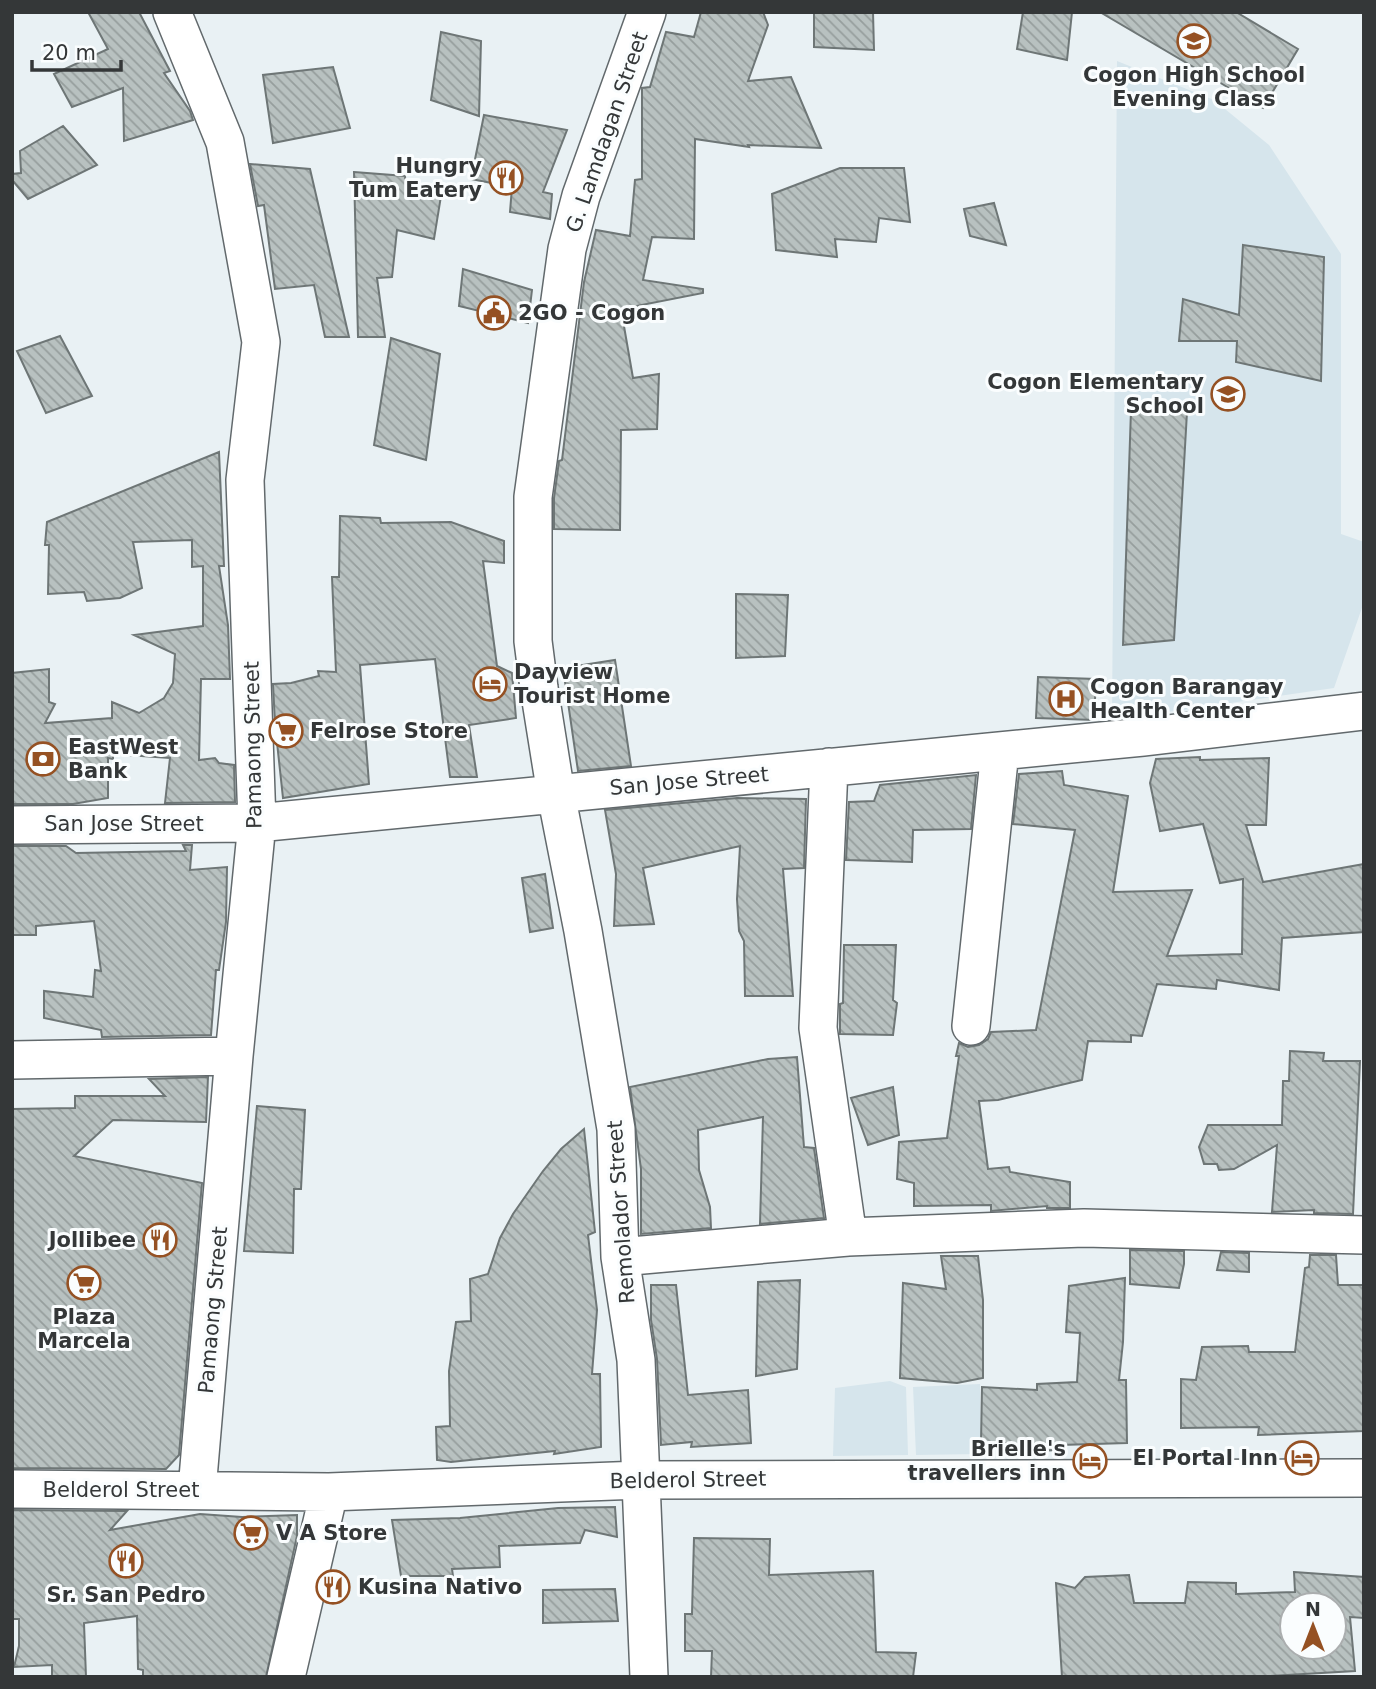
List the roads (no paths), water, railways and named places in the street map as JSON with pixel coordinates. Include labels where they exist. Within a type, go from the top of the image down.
[{"type":"street","name":"Pamaong Street","points":[[172,12],[225,142],[261,342],[245,480],[257,823],[197,1490]]},
{"type":"street","name":"G. Lamdagan Street","points":[[556,794],[533,641],[533,497],[567,249],[581,196],[647,12]]},
{"type":"street","name":"San Jose Street","points":[[12,825],[257,823],[1000,751],[1364,711]]},
{"type":"street","points":[[971,1026],[1000,751]]},
{"type":"street","points":[[829,768],[818,1028],[848,1237]]},
{"type":"street","name":"Remolador Street","points":[[556,794],[583,930],[617,1129],[620,1257],[636,1360],[649,1677]]},
{"type":"street","points":[[12,1060],[234,1056]]},
{"type":"street","points":[[620,1257],[848,1237],[1084,1228],[1364,1236]]},
{"type":"street","name":"Belderol Street","points":[[12,1489],[329,1492],[640,1480],[1364,1478]]},
{"type":"street","points":[[286,1677],[329,1492]]},
{"type":"place","name":"Cogon High School Evening Class","points":[[1194,41]]},
{"type":"place","name":"Hungry Tum Eatery","points":[[506,178]]},
{"type":"place","name":"2GO - Cogon","points":[[494,313]]},
{"type":"place","name":"Cogon Elementary School","points":[[1228,394]]},
{"type":"place","name":"Dayview Tourist Home","points":[[490,684]]},
{"type":"place","name":"Cogon Barangay Health Center","points":[[1066,699]]},
{"type":"place","name":"Felrose Store","points":[[286,731]]},
{"type":"place","name":"EastWest Bank","points":[[43,759]]},
{"type":"place","name":"Jollibee","points":[[160,1240]]},
{"type":"place","name":"Plaza Marcela","points":[[84,1283]]},
{"type":"place","name":"El Portal Inn","points":[[1302,1458]]},
{"type":"place","name":"Brielle's travellers inn","points":[[1090,1461]]},
{"type":"place","name":"V A Store","points":[[251,1533]]},
{"type":"place","name":"Sr. San Pedro","points":[[126,1561]]},
{"type":"place","name":"Kusina Nativo","points":[[333,1587]]}]
